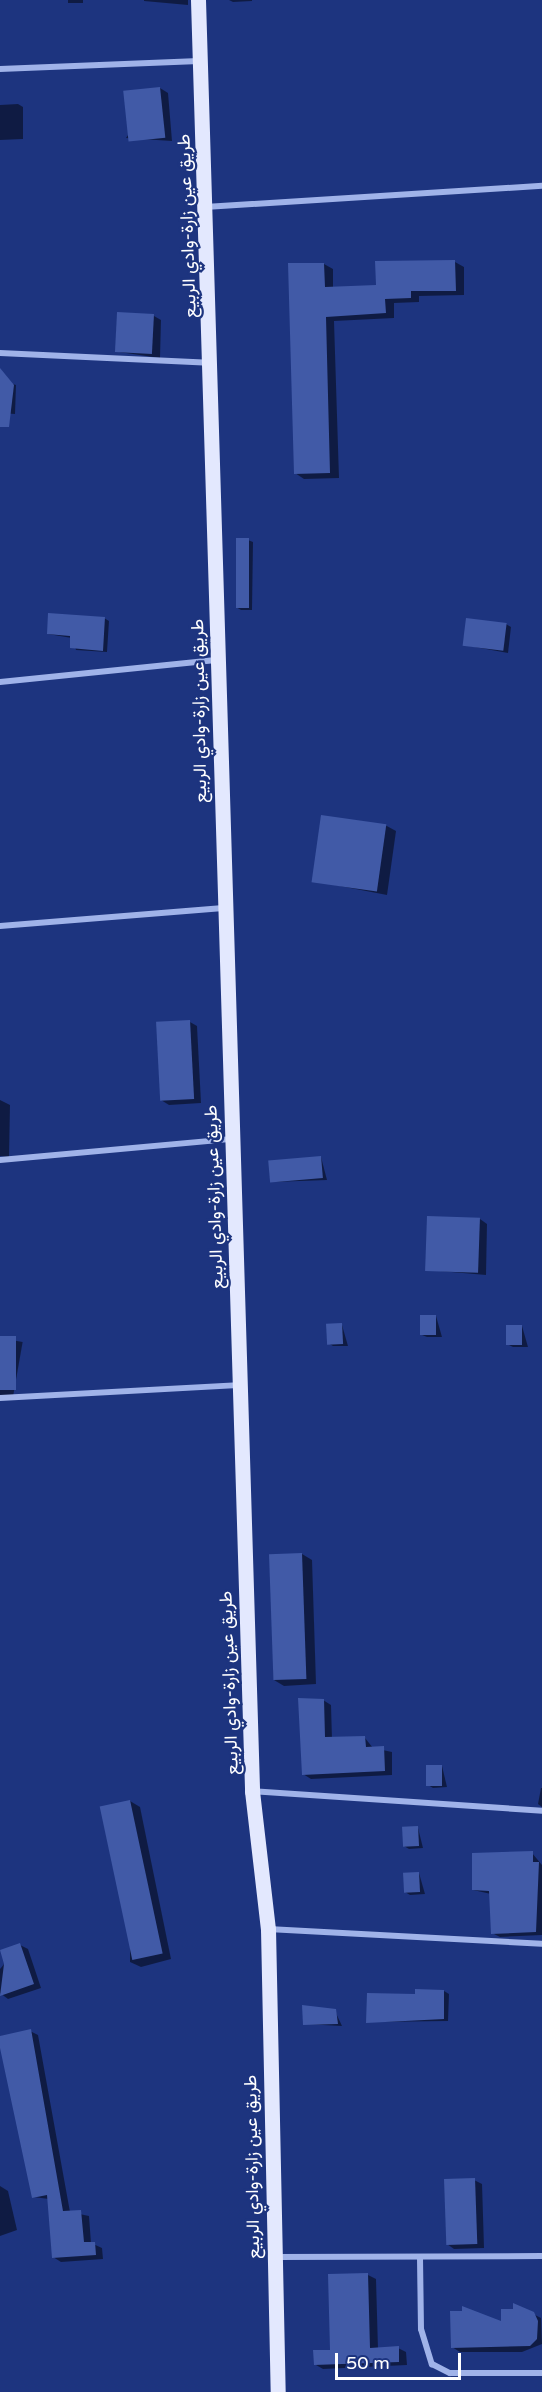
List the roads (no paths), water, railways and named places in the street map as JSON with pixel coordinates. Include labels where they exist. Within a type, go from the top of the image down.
[{"type":"main road","name":"طريق عين زارة-وادي الربيع","points":[[198,0],[204,207],[213,363],[216,660],[252,1791],[268,1929],[272,2257],[278,2392]]},
{"type":"street","points":[[0,69],[200,61]]},
{"type":"street","points":[[204,207],[542,186]]},
{"type":"street","points":[[0,353],[213,363]]},
{"type":"street","points":[[0,682],[216,660]]},
{"type":"street","points":[[0,926],[223,908]]},
{"type":"street","points":[[0,1160],[233,1139]]},
{"type":"street","points":[[0,1398],[239,1385]]},
{"type":"street","points":[[252,1791],[542,1811]]},
{"type":"street","points":[[268,1929],[542,1944]]},
{"type":"street","points":[[272,2257],[542,2256]]},
{"type":"street","points":[[420,2258],[421,2329],[432,2364],[450,2373],[542,2373]]}]
